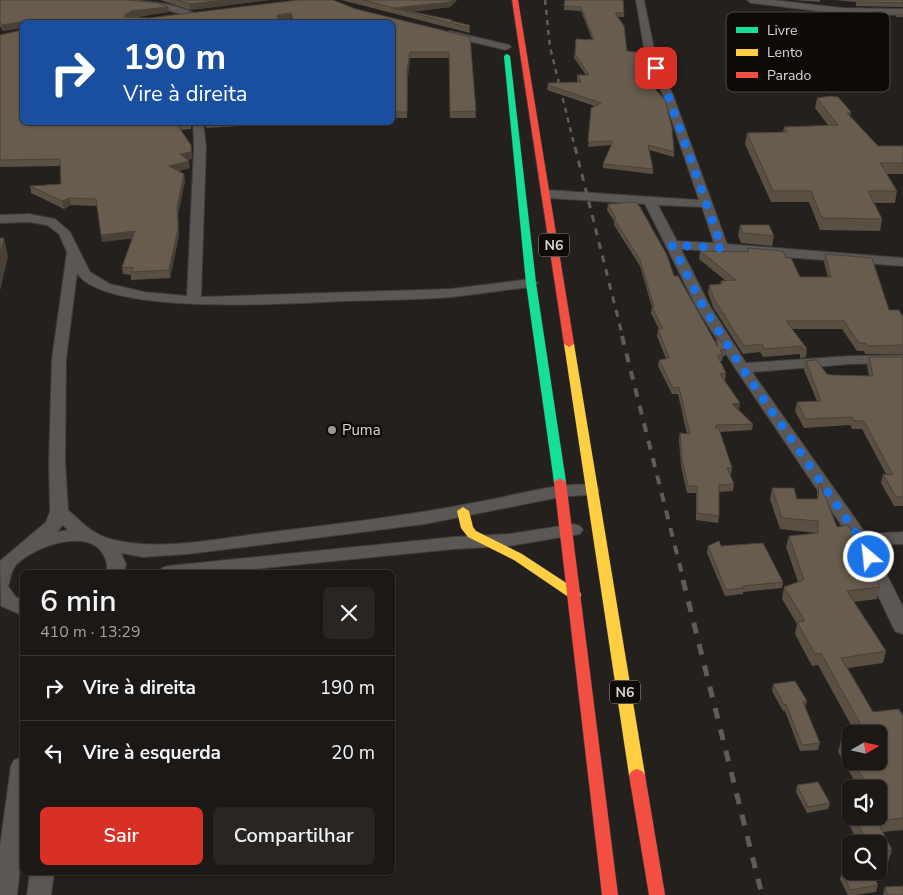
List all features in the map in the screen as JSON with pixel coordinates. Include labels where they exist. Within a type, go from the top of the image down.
[{"type":"highway","name":"N6","points":[[515,0],[547,194],[591,490],[657,895]]},
{"type":"highway","name":"N6","points":[[506,42],[531,283],[567,532],[610,895]]},
{"type":"highway","points":[[462,511],[467,528],[484,541],[518,557],[575,595]]},
{"type":"street","points":[[122,0],[160,5],[194,17]]},
{"type":"street","points":[[640,0],[650,54],[668,95],[722,248]]},
{"type":"street","points":[[751,0],[843,11],[903,12]]},
{"type":"street","points":[[174,17],[194,17]]},
{"type":"street","points":[[445,33],[506,42]]},
{"type":"street","points":[[194,301],[200,147],[198,125]]},
{"type":"street","points":[[547,194],[708,204]]},
{"type":"street","points":[[650,201],[704,308],[742,368],[861,540],[903,627]]},
{"type":"street","points":[[0,219],[29,218],[51,222],[64,232],[84,274],[105,287],[144,296],[194,301],[270,300],[451,293],[531,283]]},
{"type":"street","points":[[672,245],[903,262]]},
{"type":"street","points":[[0,584],[2,571],[13,557],[54,525],[59,512],[57,462],[59,359],[73,253]]},
{"type":"street","points":[[742,368],[850,360],[903,359]]},
{"type":"street","points":[[32,544],[60,536],[86,537],[106,545],[143,551],[188,548],[376,525],[560,492],[591,490]]},
{"type":"street","points":[[59,512],[86,537]]},
{"type":"street","points":[[188,570],[509,540],[567,532],[598,525]]},
{"type":"street","points":[[861,540],[903,538]]},
{"type":"street","points":[[106,545],[116,559],[116,570]]},
{"type":"street","points":[[0,589],[8,601],[20,608]]},
{"type":"street","points":[[6,895],[20,782]]},
{"type":"street","points":[[39,895],[42,875]]},
{"type":"building","points":[[0,0],[128,0],[158,3],[168,7],[131,11],[125,15],[125,17],[148,18],[298,0],[333,0],[356,9],[470,37],[476,111],[450,112],[449,52],[410,52],[407,70],[407,112],[395,112],[395,20],[293,20],[291,13],[277,15],[278,20],[20,20],[20,22],[2,25],[0,22]]},
{"type":"building","points":[[176,0],[225,0],[190,4]]},
{"type":"building","points":[[363,0],[452,0],[450,2],[394,8],[452,20],[469,25],[470,28]]},
{"type":"building","points":[[565,0],[623,0],[624,13],[615,13],[624,26],[627,51],[636,52],[641,73],[665,100],[672,128],[674,152],[648,145],[653,169],[603,164],[613,141],[588,142],[591,108],[601,103],[548,85],[548,83],[581,82],[577,75],[589,75],[575,54],[576,39],[594,40],[581,7],[564,6]]},
{"type":"building","points":[[857,0],[903,0],[903,3],[857,2]]},
{"type":"building","points":[[20,30],[20,125],[177,125],[191,145],[191,152],[180,154],[189,161],[169,166],[184,174],[177,207],[178,229],[169,270],[130,272],[134,268],[122,267],[135,231],[101,235],[96,199],[70,198],[62,201],[30,186],[61,184],[60,159],[0,160],[0,35]]},
{"type":"building","points":[[838,97],[851,112],[847,113],[878,146],[903,146],[903,163],[880,163],[897,191],[868,191],[882,219],[822,218],[811,191],[773,191],[747,133],[787,132],[784,127],[838,125],[817,98]]},
{"type":"building","points":[[636,202],[667,255],[674,276],[678,276],[718,347],[716,335],[726,349],[720,350],[723,355],[717,355],[726,373],[720,374],[740,403],[732,404],[753,424],[716,425],[732,468],[727,468],[734,484],[719,485],[719,516],[697,513],[697,486],[688,486],[682,460],[680,433],[690,434],[679,387],[673,388],[659,360],[669,358],[658,329],[663,329],[652,307],[654,307],[640,260],[614,219],[616,219],[608,204]]},
{"type":"building","points":[[740,225],[769,225],[774,236],[743,233]]},
{"type":"building","points":[[0,238],[4,238],[0,254]]},
{"type":"building","points":[[747,248],[783,251],[786,258],[791,258],[800,277],[831,277],[825,254],[872,258],[889,310],[899,310],[903,317],[903,345],[867,346],[866,343],[859,343],[844,321],[786,321],[807,349],[801,349],[802,346],[764,349],[762,344],[744,346],[714,299],[709,285],[722,284],[721,281],[736,280],[700,251],[749,252]]},
{"type":"building","points":[[869,357],[903,357],[903,497],[896,497],[883,474],[893,475],[864,421],[854,421],[852,417],[806,419],[797,402],[821,401],[806,361],[816,360],[827,374],[873,376]]},
{"type":"building","points":[[819,481],[837,527],[848,525],[856,537],[880,587],[847,591],[886,651],[841,658],[873,712],[899,709],[903,716],[903,818],[887,820],[887,780],[864,780],[858,770],[888,770],[888,725],[861,725],[821,653],[815,654],[797,622],[805,621],[784,587],[804,580],[789,536],[818,533],[818,521],[782,518],[772,488],[794,488],[797,499],[818,499]]},
{"type":"building","points":[[719,541],[721,546],[763,543],[783,582],[743,586],[744,588],[726,590],[708,546]]},
{"type":"building","points":[[795,681],[807,701],[803,702],[820,743],[802,745],[786,704],[784,705],[773,684]]},
{"type":"building","points":[[818,782],[830,803],[808,807],[797,785]]},
{"type":"building","points":[[858,825],[879,825],[884,835],[864,835]]},
{"type":"building","points":[[887,840],[892,850],[887,851]]},
{"type":"building","points":[[846,880],[876,880],[878,885],[850,890]]},
{"type":"building","points":[[903,886],[903,895],[888,895],[885,887]]},
{"type":"railway","points":[[545,0],[550,47],[575,148]]},
{"type":"railway","points":[[575,147],[623,338]]},
{"type":"railway","points":[[622,336],[684,582]]},
{"type":"railway","points":[[683,580],[762,895]]},
{"type":"traffic: fast","points":[[507,56],[531,283],[560,482]]},
{"type":"traffic: slow","points":[[569,344],[637,775]]},
{"type":"traffic: slow","points":[[463,511],[467,528],[472,534],[518,557],[575,595]]},
{"type":"traffic: jam","points":[[515,0],[569,344]]},
{"type":"traffic: jam","points":[[560,482],[610,895]]},
{"type":"traffic: jam","points":[[637,775],[657,895]]},
{"type":"place","name":"Puma","points":[[332,430]]},
{"type":"route","points":[[656,68],[668,95],[722,248],[672,245],[704,308],[742,368],[861,540],[869,557]]}]
